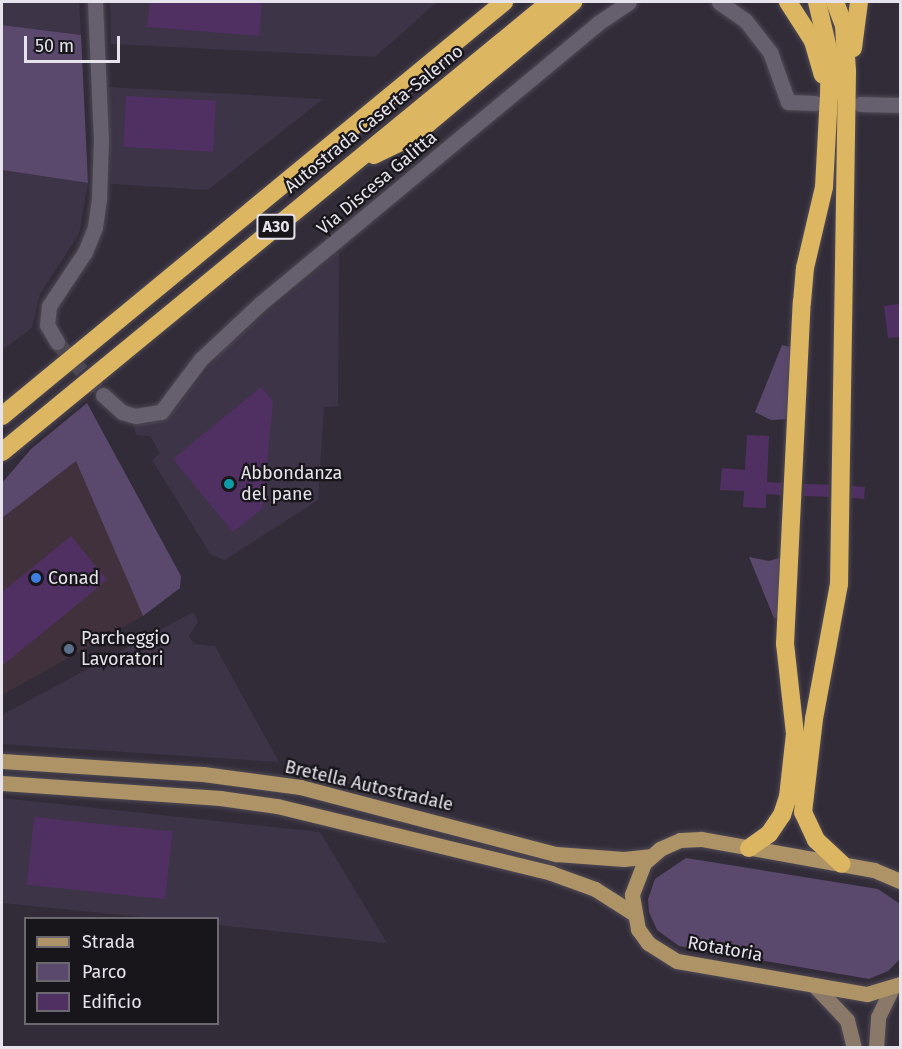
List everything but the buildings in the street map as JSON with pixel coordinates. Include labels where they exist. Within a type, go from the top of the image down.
[{"type":"highway","name":"Autostrada Caserta-Salerno","points":[[2,416],[504,2]]},
{"type":"highway","name":"Autostrada Caserta-Salerno","points":[[2,452],[550,2]]},
{"type":"highway","points":[[345,170],[413,136],[573,2]]},
{"type":"highway","points":[[788,2],[813,41],[837,99]]},
{"type":"highway","points":[[817,2],[837,99],[839,584],[814,719],[803,812],[816,840],[842,864]]},
{"type":"highway","points":[[749,848],[769,834],[782,815],[788,797],[794,744],[793,695],[785,644],[802,302],[805,268],[824,187],[837,99],[844,26],[835,2]]},
{"type":"highway","points":[[837,99],[859,2]]},
{"type":"main road","name":"Bretella Autostradale","points":[[2,761],[203,774],[300,787],[556,854],[624,859],[652,856]]},
{"type":"main road","points":[[2,783],[220,798],[277,806],[551,873],[596,889],[633,913],[636,879],[652,856],[680,840],[701,839],[842,864],[874,870],[900,881]]},
{"type":"main road","name":"Rotatoria","points":[[633,913],[648,943],[677,961],[867,994],[896,986]]},
{"type":"main road","points":[[814,985],[847,1020],[854,1047]]},
{"type":"main road","points":[[876,1047],[878,1017],[896,986]]},
{"type":"street","points":[[57,342],[47,325],[49,306],[85,252],[95,227],[99,199],[101,140],[95,2]]},
{"type":"street","name":"Via Discesa Galitta","points":[[103,395],[122,412],[135,416],[161,412],[201,359],[261,303],[598,23],[629,2]]},
{"type":"street","points":[[719,2],[746,20],[770,52],[788,102],[837,99],[900,105]]},
{"type":"shaded area","points":[[2,2],[79,2],[81,35],[2,25]]},
{"type":"shaded area","points":[[110,2],[437,2],[375,57],[111,44]]},
{"type":"shaded area","points":[[108,87],[323,99],[208,190],[111,184]]},
{"type":"shaded area","points":[[2,170],[88,183],[79,234],[40,294],[32,328],[2,350]]},
{"type":"shaded area","points":[[339,252],[338,406],[324,407],[318,500],[225,560],[211,555],[152,460],[160,453],[150,436],[136,435],[133,423],[147,424],[172,413],[225,348]]},
{"type":"shaded area","points":[[76,460],[143,616],[2,695],[2,518]]},
{"type":"shaded area","points":[[193,612],[198,621],[189,636],[194,644],[215,646],[279,762],[2,744],[2,715]]},
{"type":"shaded area","points":[[2,798],[320,832],[387,943],[219,925],[219,917],[143,917],[2,903]]},
{"type":"green space","points":[[2,25],[81,35],[88,183],[2,170]]},
{"type":"green space","points":[[782,345],[791,347],[789,419],[771,420],[755,412]]},
{"type":"green space","points":[[87,403],[181,576],[180,588],[143,616],[76,461],[2,518],[2,483],[31,449]]},
{"type":"green space","points":[[749,557],[769,561],[782,557],[781,617],[774,618]]},
{"type":"green space","points":[[686,858],[878,889],[900,904],[900,959],[888,971],[869,979],[679,946],[657,930],[649,912],[648,899],[655,879]]},
{"type":"tunnel","points":[[57,342],[103,395]]},
{"type":"place","name":"Abbondanza del pane","points":[[229,484]]},
{"type":"place","name":"Conad","points":[[36,578]]},
{"type":"place","name":"Parcheggio Lavoratori","points":[[69,649]]}]
